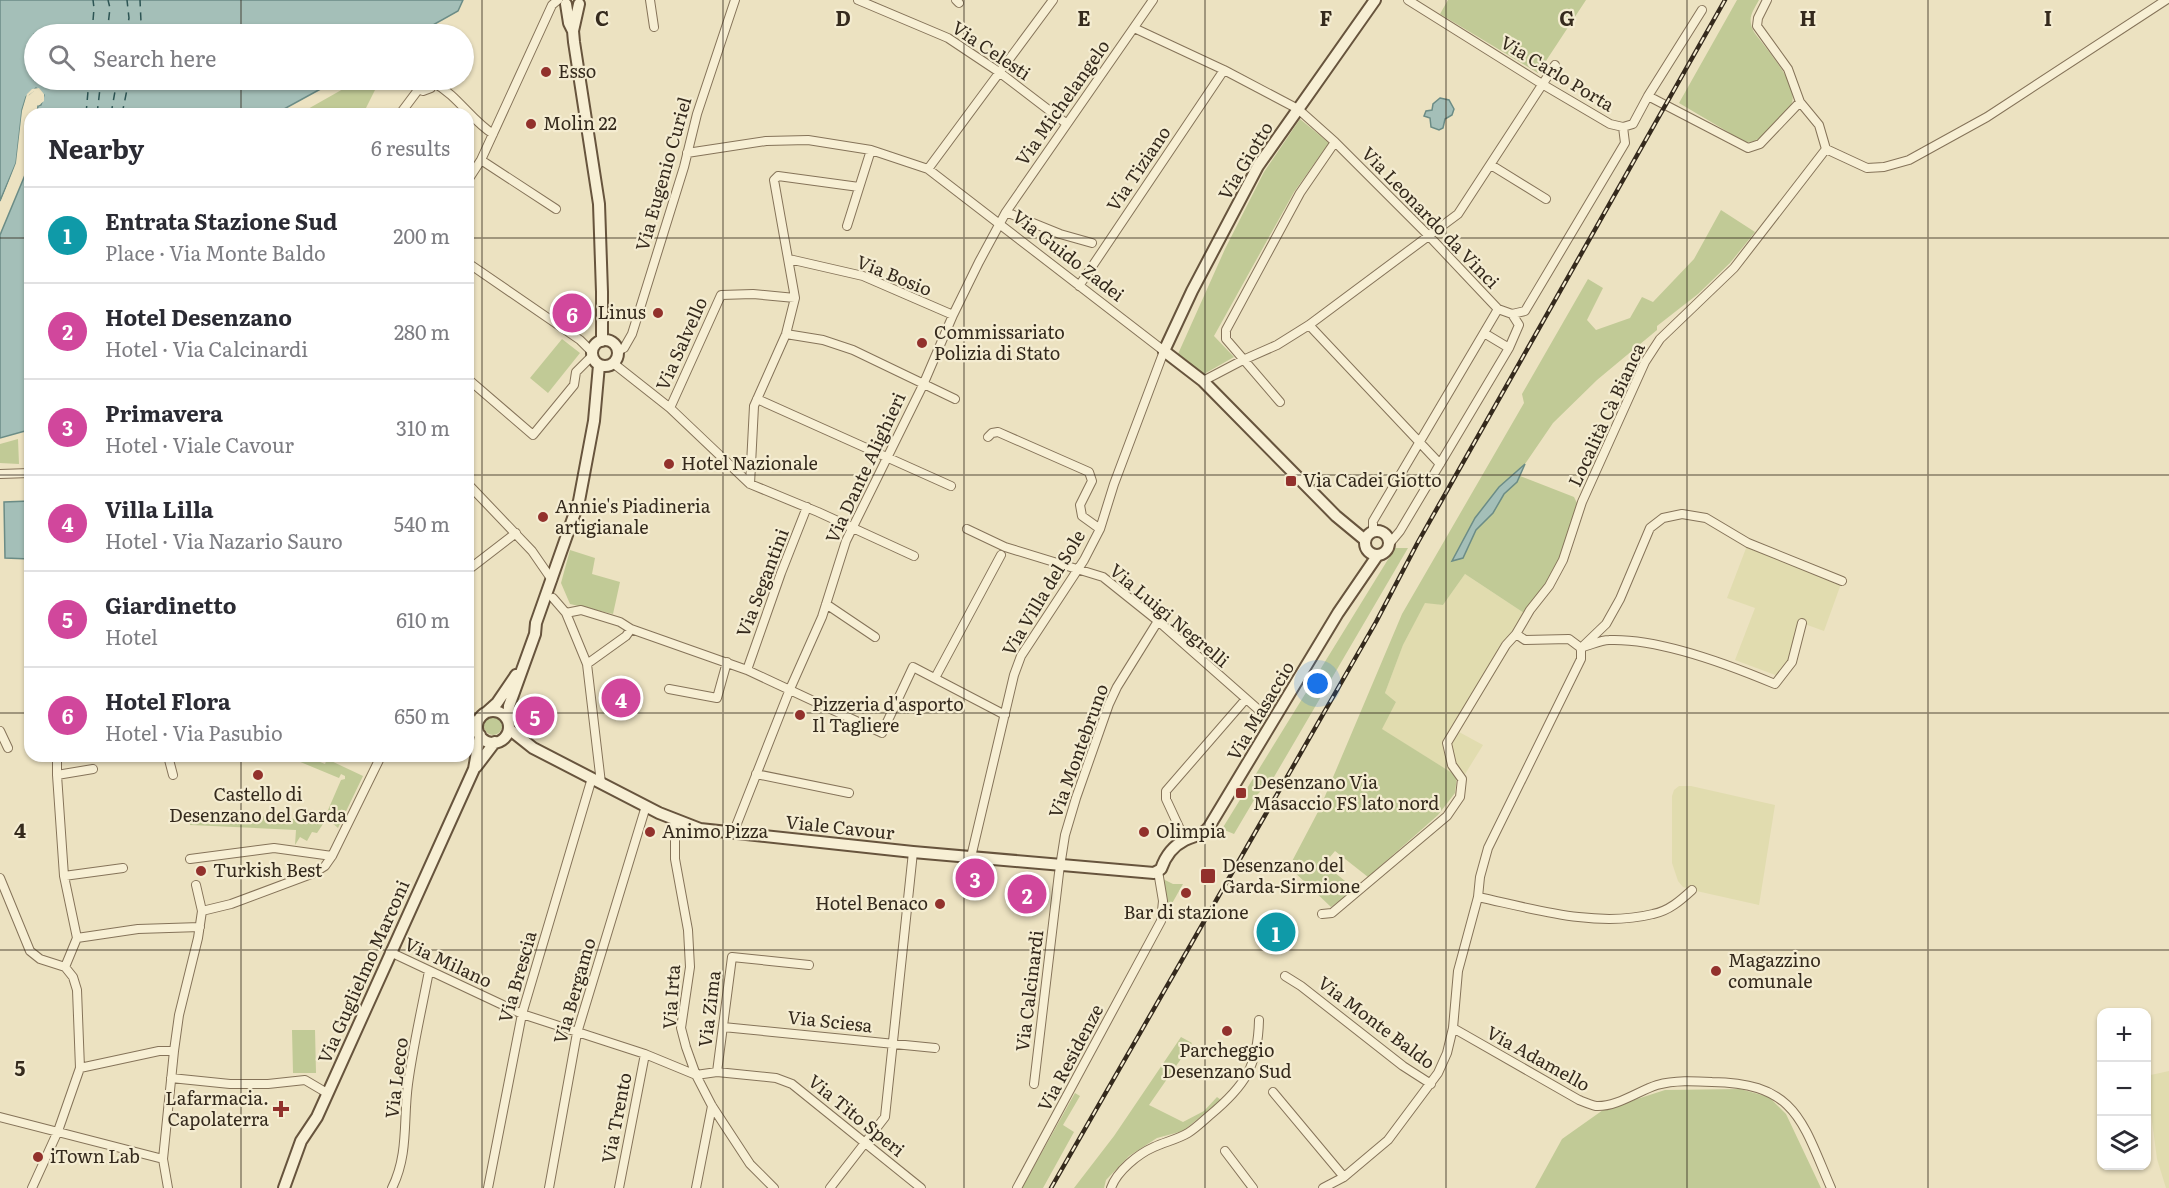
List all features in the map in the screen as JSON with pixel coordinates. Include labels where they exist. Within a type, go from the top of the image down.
[{"type":"street","points":[[650,0],[654,27]]},
{"type":"street","name":"Via Eugenio Curiel","points":[[617,351],[624,348],[632,334],[697,114],[735,0]]},
{"type":"street","name":"Via Celesti","points":[[858,0],[948,38],[999,72],[1067,124]]},
{"type":"street","points":[[928,169],[1053,0]]},
{"type":"street","name":"Via Michelangelo","points":[[998,224],[1153,0]]},
{"type":"street","name":"Via Giotto","points":[[1164,351],[1192,291],[1258,166],[1375,0]]},
{"type":"street","name":"Via Carlo Porta","points":[[1408,0],[1542,84],[1610,124],[1623,127],[1633,124],[1702,10]]},
{"type":"street","points":[[1767,0],[1756,26],[1788,69],[1800,102],[1819,125],[1826,149],[1867,168],[1884,167],[1909,159],[1987,117],[2166,0]]},
{"type":"street","points":[[562,1],[573,31],[598,204],[602,341]]},
{"type":"street","points":[[474,171],[552,5],[562,1],[573,6],[582,2]]},
{"type":"street","points":[[573,31],[582,2]]},
{"type":"street","name":"Via Leonardo da Vinci","points":[[1134,28],[1224,70],[1298,109],[1335,142],[1498,309],[1512,314]]},
{"type":"street","points":[[1203,381],[1277,345],[1310,325],[1458,214],[1555,65]]},
{"type":"street","name":"Via Tiziano","points":[[1079,286],[1224,70]]},
{"type":"street","points":[[404,108],[418,90],[427,90]]},
{"type":"street","points":[[446,90],[462,108]]},
{"type":"street","points":[[1648,96],[1748,148],[1760,144],[1800,102]]},
{"type":"street","points":[[474,121],[493,134]]},
{"type":"street","points":[[1498,309],[1373,521],[1367,551],[1377,556],[1384,553],[1400,531],[1509,348],[1519,325],[1512,314],[1525,311],[1625,143],[1623,127]]},
{"type":"street","name":"Via Guido Zadei","points":[[687,153],[766,141],[808,140],[871,150],[928,169],[1203,381],[1336,516],[1369,535]]},
{"type":"street","points":[[1280,402],[1226,339],[1226,330],[1300,193],[1335,142]]},
{"type":"street","name":"Località Cà Bianca","points":[[1322,914],[1332,913],[1447,816],[1460,797],[1462,779],[1452,765],[1447,743],[1506,645],[1549,586],[1563,560],[1582,502],[1645,362],[1660,339],[1734,268],[1826,149]]},
{"type":"street","points":[[847,226],[871,150]]},
{"type":"street","points":[[481,160],[556,209]]},
{"type":"street","points":[[1491,165],[1546,199]]},
{"type":"street","points":[[750,484],[754,406],[786,334],[795,298],[774,180],[778,177],[798,178],[859,188]]},
{"type":"street","points":[[1006,212],[1060,234],[1092,243]]},
{"type":"street","name":"Via Dante Alighieri","points":[[734,831],[826,604],[852,527],[923,385],[953,315],[998,224]]},
{"type":"street","name":"Via Bosio","points":[[789,259],[862,276],[953,315]]},
{"type":"street","points":[[474,267],[580,340],[600,365],[594,422],[581,491],[568,537],[536,623],[535,634]]},
{"type":"street","name":"Via Salvello","points":[[670,408],[721,295],[753,294],[795,298]]},
{"type":"street","points":[[1310,325],[1440,464]]},
{"type":"street","points":[[1484,333],[1509,348]]},
{"type":"street","points":[[786,334],[823,340],[853,350],[955,399]]},
{"type":"street","points":[[474,384],[533,435],[574,385],[576,372],[592,354],[595,345],[602,341],[614,344],[617,351],[613,363],[607,366],[600,365]]},
{"type":"street","name":"Via Villa del Sole","points":[[971,857],[1014,675],[1021,656],[1078,569],[1100,529],[1137,420],[1164,351]]},
{"type":"street","points":[[613,363],[670,408],[750,484],[807,507],[914,556]]},
{"type":"street","points":[[757,399],[951,486]]},
{"type":"street","name":"Via Villa del Sole","points":[[988,437],[998,432],[1089,472],[1092,481],[1080,505],[1082,516],[1100,529]]},
{"type":"street","points":[[0,474],[24,473]]},
{"type":"street","points":[[474,490],[532,551],[552,580]]},
{"type":"street","name":"Via Segantini","points":[[747,669],[807,507]]},
{"type":"street","points":[[1431,1084],[1447,1053],[1453,1029],[1458,971],[1478,897],[1480,877],[1488,848],[1581,659],[1581,648],[1606,624],[1620,599],[1650,528],[1663,518],[1683,513],[1707,518],[1748,543],[1842,581]]},
{"type":"street","name":"Via Luigi Negrelli","points":[[967,529],[1005,547],[1102,577],[1158,621],[1260,711]]},
{"type":"street","points":[[474,565],[516,533]]},
{"type":"street","points":[[1369,535],[1384,533],[1390,543]]},
{"type":"street","points":[[474,723],[486,741],[498,741],[506,735],[509,706],[535,634],[553,598],[568,537]]},
{"type":"street","points":[[935,678],[1001,555]]},
{"type":"street","name":"Via Masaccio","points":[[1160,870],[1164,859],[1185,840],[1204,833],[1216,817],[1338,613],[1377,556]]},
{"type":"street","points":[[553,598],[566,613],[587,664],[597,781]]},
{"type":"street","points":[[826,604],[875,637]]},
{"type":"street","points":[[566,613],[581,610],[620,622],[631,629],[747,669],[882,733],[913,667],[1005,715]]},
{"type":"street","name":"Via Montebruno","points":[[1060,866],[1065,835],[1076,798],[1109,704],[1158,621]]},
{"type":"street","points":[[1581,648],[1607,640],[1629,640],[1735,667],[1775,684],[1792,662],[1802,623]]},
{"type":"street","points":[[587,664],[626,636],[631,629]]},
{"type":"street","points":[[1516,634],[1525,640],[1569,639],[1581,648]]},
{"type":"street","points":[[479,733],[479,720],[497,704],[524,662]]},
{"type":"street","points":[[669,689],[717,698],[727,662]]},
{"type":"street","points":[[1185,840],[1166,799],[1166,791],[1245,700]]},
{"type":"street","points":[[474,712],[499,712],[508,725]]},
{"type":"street","name":"Viale Cavour","points":[[508,725],[532,748]]},
{"type":"street","points":[[0,731],[8,748]]},
{"type":"street","name":"Via Guglielmo Marconi","points":[[474,769],[479,733]]},
{"type":"street","name":"Viale Cavour","points":[[498,741],[532,748],[646,806],[700,828],[1060,866],[1151,874],[1160,870]]},
{"type":"street","name":"Via Guglielmo Marconi","points":[[284,1188],[302,1141],[317,1117],[474,769],[498,741]]},
{"type":"street","points":[[57,762],[64,876],[77,938],[66,967]]},
{"type":"street","points":[[170,762],[173,775]]},
{"type":"street","points":[[202,911],[231,904],[314,873],[325,866],[378,762]]},
{"type":"street","points":[[57,775],[93,769]]},
{"type":"street","points":[[756,774],[849,792]]},
{"type":"street","name":"Via Brescia","points":[[488,1188],[522,1014],[597,781]]},
{"type":"street","name":"Via Bergamo","points":[[549,1188],[577,1033],[646,806]]},
{"type":"street","name":"Via Irta","points":[[675,819],[675,859],[687,922],[690,967],[681,1028],[696,1075],[712,1106],[750,1164],[774,1188]]},
{"type":"street","points":[[190,859],[274,848],[332,856]]},
{"type":"street","points":[[830,1188],[885,1117],[895,1043],[913,852]]},
{"type":"street","name":"Via Calcinardi","points":[[1034,1084],[1060,866]]},
{"type":"street","points":[[64,876],[123,868]]},
{"type":"street","name":"Via Residenze","points":[[1017,1188],[1151,942],[1163,914],[1160,870]]},
{"type":"street","points":[[0,878],[30,951],[40,959],[66,967],[73,977],[77,990],[80,1068],[58,1131],[32,1188]]},
{"type":"street","points":[[168,1188],[163,1159],[174,1051],[179,1015],[202,911],[196,885]]},
{"type":"street","points":[[1478,897],[1596,919],[1655,914],[1677,904],[1692,890]]},
{"type":"street","points":[[77,938],[138,929],[200,927]]},
{"type":"street","name":"Via Milano","points":[[390,952],[522,1014],[645,1054],[696,1075]]},
{"type":"street","name":"Via Zima","points":[[717,1072],[732,957],[809,965]]},
{"type":"street","name":"Via Lecco","points":[[392,1188],[398,1178],[405,1150],[408,1086],[429,971]]},
{"type":"street","name":"Via Monte Baldo","points":[[1286,976],[1403,1066],[1431,1084],[1388,1140],[1344,1177],[1323,1188]]},
{"type":"street","points":[[1112,1188],[1114,1180],[1132,1161],[1151,1148],[1188,1133],[1225,1102],[1245,1080],[1259,1044],[1259,1020]]},
{"type":"street","name":"Via Sciesa","points":[[723,1027],[935,1048]]},
{"type":"street","name":"Via Adamello","points":[[1453,1029],[1579,1100],[1596,1106],[1615,1102],[1658,1085],[1681,1081],[1743,1083],[1765,1089],[1782,1099],[1796,1114],[1810,1139],[1831,1188]]},
{"type":"street","points":[[80,1068],[159,1050],[174,1051]]},
{"type":"street","name":"Via Trento","points":[[619,1188],[645,1054]]},
{"type":"street","name":"Via Tito Speri","points":[[696,1075],[717,1072],[776,1078],[792,1084],[921,1188]]},
{"type":"street","points":[[171,1078],[230,1084],[268,1084],[305,1080],[327,1093]]},
{"type":"street","points":[[1273,1092],[1344,1177]]},
{"type":"street","points":[[696,1188],[712,1106]]},
{"type":"street","points":[[0,1116],[163,1159]]},
{"type":"street","points":[[1225,1151],[1253,1188]]},
{"type":"shaded area","points":[[1748,543],[1842,581],[1824,631],[1802,623],[1792,662],[1781,677],[1735,660],[1755,608],[1727,598]]},
{"type":"shaded area","points":[[1465,574],[1524,613],[1512,645],[1459,732],[1483,745],[1462,779],[1381,729],[1396,702],[1385,693],[1403,645],[1425,602],[1443,605]]},
{"type":"shaded area","points":[[1679,786],[1691,786],[1775,805],[1759,905],[1692,890],[1683,887],[1678,881],[1672,863],[1672,796],[1674,790]]},
{"type":"shaded area","points":[[2169,1071],[2169,1188],[2166,1188],[2157,1159],[2151,1114],[2151,1075]]},
{"type":"green space","points":[[1448,0],[1586,0],[1538,73],[1440,14]]},
{"type":"green space","points":[[1737,0],[1759,0],[1751,16],[1752,27],[1787,78],[1793,97],[1787,111],[1760,138],[1750,142],[1745,142],[1679,103]]},
{"type":"green space","points":[[341,90],[375,90],[366,108],[310,108]]},
{"type":"green space","points":[[1300,119],[1329,143],[1294,192],[1214,336],[1234,357],[1204,374],[1178,354],[1225,249],[1264,172]]},
{"type":"green space","points":[[1721,210],[1755,232],[1730,263],[1698,294],[1657,326],[1657,330],[1597,380],[1553,423],[1525,464],[1499,487],[1475,518],[1463,558],[1476,530],[1493,513],[1504,494],[1520,476],[1574,497],[1578,505],[1563,551],[1548,583],[1524,613],[1465,574],[1443,605],[1425,603],[1403,645],[1385,693],[1396,702],[1382,729],[1457,776],[1455,793],[1438,815],[1368,877],[1335,851],[1324,864],[1355,889],[1331,907],[1289,867],[1320,808],[1402,614],[1524,403],[1522,394],[1588,279],[1603,288],[1587,320],[1596,330],[1630,318],[1642,297],[1653,302],[1694,259]]},
{"type":"green space","points":[[562,339],[580,353],[548,393],[530,378]]},
{"type":"green space","points":[[18,439],[19,464],[0,463],[0,444]]},
{"type":"green space","points":[[1395,548],[1408,548],[1274,777],[1257,795],[1234,834],[1222,829]]},
{"type":"green space","points":[[570,550],[595,558],[592,574],[620,582],[613,614],[570,604],[561,583]]},
{"type":"green space","points":[[493,717],[499,720],[502,726],[499,732],[493,735],[487,732],[484,726],[487,720]]},
{"type":"green space","points":[[300,762],[325,764],[333,762],[363,776],[338,828],[325,817],[341,780],[345,779],[345,776],[341,774],[339,778]]},
{"type":"green space","points":[[200,811],[320,821],[323,824],[317,833],[312,832],[307,841],[300,837],[295,845],[296,830],[190,825],[191,818]]},
{"type":"green space","points":[[1163,879],[1173,884],[1183,884],[1166,914],[1167,900]]},
{"type":"green space","points":[[292,1030],[315,1030],[316,1073],[293,1073]]},
{"type":"green space","points":[[1181,1037],[1192,1043],[1149,1105],[1183,1122],[1204,1111],[1217,1097],[1221,1100],[1183,1131],[1157,1138],[1129,1156],[1106,1180],[1104,1188],[1074,1188],[1114,1136]]},
{"type":"green space","points":[[1740,1089],[1769,1097],[1786,1114],[1821,1188],[1535,1188],[1562,1139],[1603,1110],[1665,1090]]},
{"type":"green space","points":[[1075,1093],[1080,1096],[1063,1125],[1074,1132],[1043,1188],[1022,1188]]},
{"type":"water","points":[[0,0],[463,0],[458,11],[435,24],[24,24],[24,90],[34,90],[26,97],[22,110],[16,163],[0,201]]},
{"type":"water","points":[[38,90],[319,90],[286,108],[38,108],[44,95]]},
{"type":"water","points":[[1440,98],[1449,100],[1454,109],[1452,115],[1445,119],[1443,128],[1439,130],[1431,127],[1430,118],[1424,116],[1426,111],[1432,110],[1433,104]]},
{"type":"water","points":[[24,177],[24,431],[0,438],[0,235]]},
{"type":"water","points":[[1525,464],[1517,482],[1504,494],[1493,513],[1476,530],[1463,558],[1452,561],[1475,518],[1499,487]]},
{"type":"water","points":[[24,501],[24,559],[5,558],[4,502]]},
{"type":"pier","points":[[31,90],[41,90],[44,94],[44,101],[38,106],[42,98],[41,94],[34,91],[29,95],[24,108],[19,164],[3,202],[0,204],[16,163],[22,111],[27,94]]},
{"type":"ferry route","points":[[93,0],[93,24]]},
{"type":"ferry route","points":[[108,0],[110,8],[108,24]]},
{"type":"ferry route","points":[[127,0],[128,24]]},
{"type":"ferry route","points":[[140,0],[140,24]]},
{"type":"ferry route","points":[[87,108],[88,90]]},
{"type":"ferry route","points":[[98,108],[100,90]]},
{"type":"ferry route","points":[[112,108],[115,90]]},
{"type":"ferry route","points":[[123,108],[127,90]]},
{"type":"railway","points":[[1051,1188],[1376,622],[1418,542],[1725,0]]},
{"type":"place","name":"Esso","points":[[546,72]]},
{"type":"place","name":"Molin 22","points":[[531,124]]},
{"type":"place","name":"Hotel Flora","points":[[572,313]]},
{"type":"place","name":"Linus","points":[[658,313]]},
{"type":"place","name":"Commissariato Polizia di Stato","points":[[922,343]]},
{"type":"place","name":"Hotel Nazionale","points":[[669,464]]},
{"type":"place","name":"Via Cadei Giotto","points":[[1291,481]]},
{"type":"place","name":"Annie's Piadineria artigianale","points":[[543,517]]},
{"type":"place","name":"Villa Lilla","points":[[621,698]]},
{"type":"place","name":"Pizzeria d'asporto Il Tagliere","points":[[800,715]]},
{"type":"place","name":"Giardinetto","points":[[535,716]]},
{"type":"place","name":"Castello di Desenzano del Garda","points":[[258,775]]},
{"type":"place","name":"Desenzano Via Masaccio FS lato nord","points":[[1241,793]]},
{"type":"place","name":"Animo Pizza","points":[[650,832]]},
{"type":"place","name":"Olimpia","points":[[1144,832]]},
{"type":"place","name":"Turkish Best","points":[[201,871]]},
{"type":"place","name":"Desenzano del Garda-Sirmione","points":[[1208,876]]},
{"type":"place","name":"Primavera","points":[[975,878]]},
{"type":"place","name":"Bar di stazione","points":[[1186,893]]},
{"type":"place","name":"Hotel Desenzano","points":[[1027,894]]},
{"type":"place","name":"Hotel Benaco","points":[[940,904]]},
{"type":"place","name":"Entrata Stazione Sud","points":[[1276,932]]},
{"type":"place","name":"Magazzino comunale","points":[[1716,971]]},
{"type":"place","name":"Parcheggio Desenzano Sud","points":[[1227,1031]]},
{"type":"place","name":"Lafarmacia. Capolaterra","points":[[281,1109]]},
{"type":"place","name":"iTown Lab","points":[[38,1157]]}]
